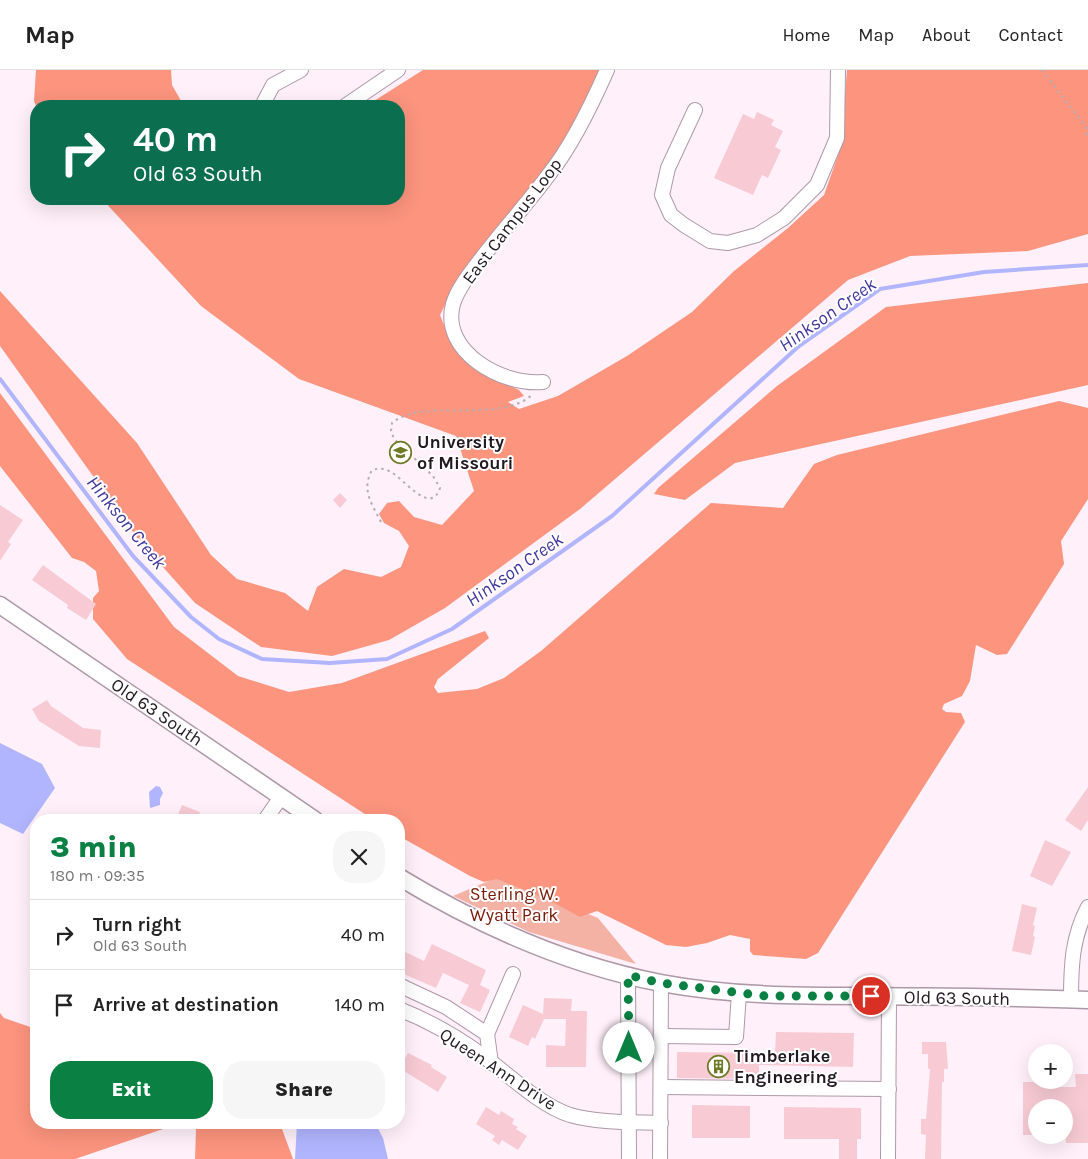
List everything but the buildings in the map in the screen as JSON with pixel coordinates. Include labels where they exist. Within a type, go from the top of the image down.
[{"type":"main road","name":"Old 63 South","points":[[0,605],[306,814]]},
{"type":"main road","name":"Old 63 South","points":[[405,881],[455,911],[519,940],[628,975],[661,983],[765,996],[1088,1000]]},
{"type":"street","points":[[265,100],[273,85],[300,70]]},
{"type":"street","points":[[354,100],[398,70]]},
{"type":"street","name":"East Campus Loop","points":[[540,382],[512,380],[477,363],[465,350],[453,330],[453,304],[467,277],[551,172],[593,101],[607,70]]},
{"type":"street","points":[[695,110],[668,168],[662,195],[671,215],[710,241],[728,243],[757,235],[784,218],[817,185],[837,138],[838,70]]},
{"type":"street","points":[[269,814],[280,797]]},
{"type":"street","points":[[1070,1000],[1072,951],[1076,933],[1088,906]]},
{"type":"street","points":[[491,1063],[487,1034],[513,974]]},
{"type":"street","points":[[628,975],[629,1159]]},
{"type":"street","points":[[660,1159],[661,983]]},
{"type":"street","points":[[405,989],[446,1007],[487,1034]]},
{"type":"street","points":[[661,1036],[736,1037],[739,993]]},
{"type":"street","points":[[888,1159],[889,997]]},
{"type":"street","name":"Queen Ann Drive","points":[[405,1012],[491,1063],[519,1085],[569,1114],[629,1122],[660,1123]]},
{"type":"street","points":[[661,1088],[889,1089]]},
{"type":"path","points":[[1042,70],[1086,127],[1088,138]]},
{"type":"path","points":[[380,522],[367,494],[367,478],[372,470],[381,468],[392,472],[426,498],[433,499],[437,496],[440,488],[433,476],[394,439],[391,431],[392,423],[398,418],[440,410],[484,410],[516,403],[533,395],[540,382]]},
{"type":"path","points":[[534,916],[540,913],[548,914],[552,911]]},
{"type":"green space","name":"Sterling W. Wyatt Park","points":[[498,877],[598,918],[636,964],[529,932],[453,896]]},
{"type":"shaded area","points":[[36,70],[171,70],[172,85],[181,100],[34,100]]},
{"type":"shaded area","points":[[423,70],[602,70],[549,170],[459,277],[440,315],[451,343],[482,373],[519,390],[524,396],[508,402],[519,409],[558,396],[627,356],[692,312],[734,271],[788,228],[824,195],[841,147],[847,70],[1088,70],[1088,234],[1028,251],[910,256],[848,280],[580,509],[445,608],[389,640],[332,656],[261,647],[195,603],[138,539],[0,346],[0,291],[137,443],[211,555],[237,579],[285,593],[308,611],[317,587],[344,569],[381,577],[401,567],[409,546],[399,531],[384,523],[379,514],[387,503],[399,501],[414,517],[442,525],[474,491],[456,436],[299,379],[201,306],[108,205],[405,205],[405,100],[376,100]]},
{"type":"shaded area","points":[[1088,283],[1088,385],[735,463],[685,500],[654,494],[658,488],[777,386],[886,307]]},
{"type":"shaded area","points":[[0,393],[174,627],[238,676],[289,692],[342,683],[485,631],[489,638],[438,679],[434,687],[438,693],[477,689],[504,678],[541,651],[711,503],[783,508],[814,464],[837,455],[1059,401],[1088,408],[1088,499],[1061,541],[1064,564],[1007,654],[997,655],[976,645],[970,681],[962,696],[944,704],[942,709],[946,712],[961,713],[965,722],[818,953],[806,959],[753,955],[750,951],[750,939],[730,935],[707,943],[686,947],[666,945],[597,911],[580,917],[547,899],[497,879],[484,882],[405,839],[405,814],[365,814],[127,659],[93,619],[93,598],[99,591],[96,571],[84,562],[72,558],[0,466]]},
{"type":"shaded area","points":[[0,1013],[4,1018],[30,1027],[30,1129],[163,1129],[75,1159],[0,1159]]},
{"type":"shaded area","points":[[196,1129],[282,1129],[293,1159],[195,1159]]},
{"type":"water","points":[[0,743],[42,764],[55,788],[37,814],[30,814],[30,824],[23,834],[0,823]]},
{"type":"water","points":[[156,786],[160,787],[163,793],[160,805],[150,808],[149,792]]},
{"type":"water","points":[[297,1129],[378,1129],[383,1138],[388,1159],[295,1159]]},
{"type":"waterway","name":"Hinkson Creek","points":[[0,379],[133,556],[191,617],[219,639],[262,659],[330,663],[387,659],[452,629],[612,516],[799,346],[880,289],[984,272],[1088,265]]},
{"type":"place","name":"University of Missouri","points":[[401,452]]},
{"type":"place","name":"Timberlake Engineering","points":[[718,1066]]},
{"type":"route","points":[[629,1048],[628,975],[661,983],[765,996],[871,996]]}]
